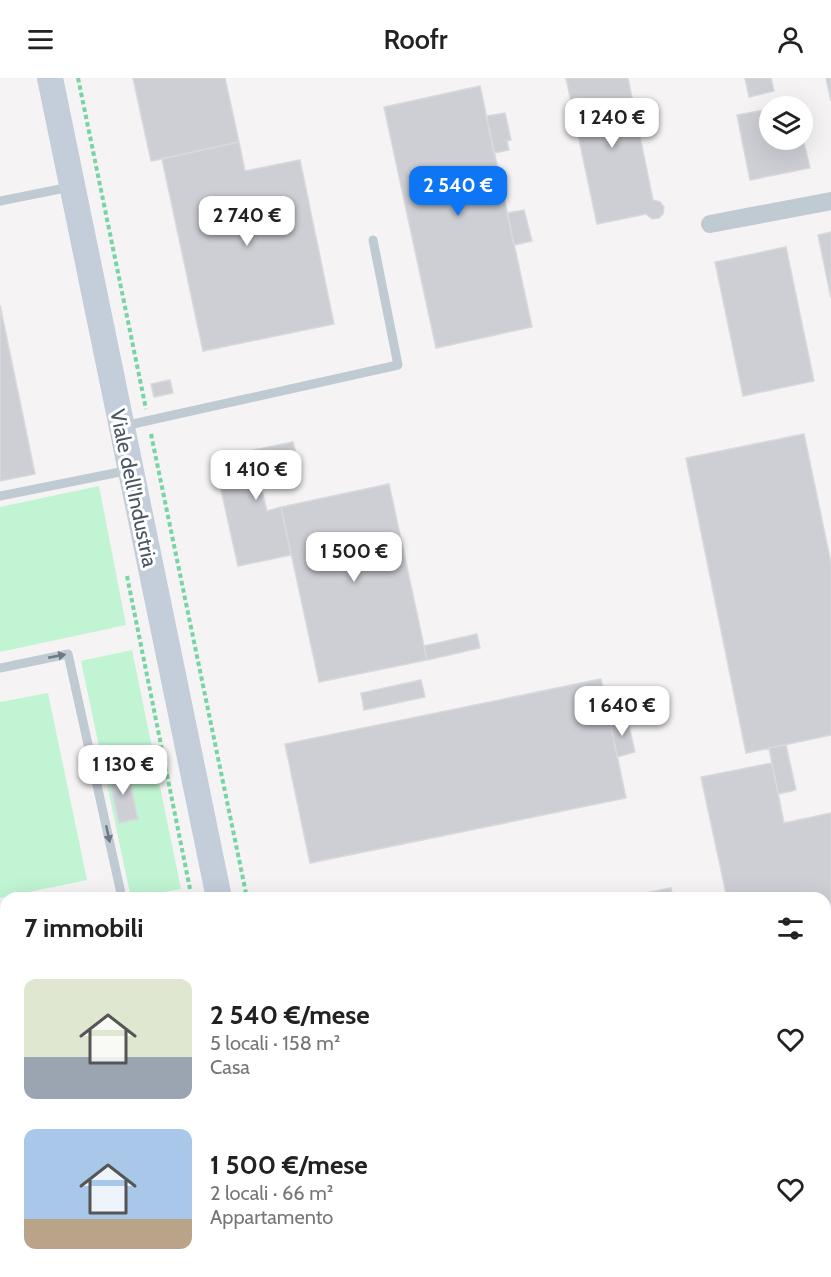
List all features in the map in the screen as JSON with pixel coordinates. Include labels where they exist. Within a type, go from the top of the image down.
[{"type":"street","name":"Viale dell'Industria","points":[[50,78],[122,426],[210,892]]},
{"type":"street","points":[[710,224],[831,201]]},
{"type":"lane","points":[[0,201],[72,186]]},
{"type":"lane","points":[[122,426],[398,365],[373,240]]},
{"type":"lane","points":[[0,496],[130,470]]},
{"type":"lane","points":[[0,668],[68,654],[121,892]]},
{"type":"path","points":[[78,78],[246,892]]},
{"type":"green space","points":[[99,486],[126,625],[0,652],[0,507]]},
{"type":"green space","points":[[132,650],[181,889],[164,892],[130,892],[81,661]]},
{"type":"green space","points":[[48,693],[87,880],[29,892],[0,892],[0,702]]},
{"type":"building","points":[[133,78],[225,78],[239,142],[151,161]]},
{"type":"building","points":[[566,78],[628,78],[653,200],[660,202],[664,207],[663,214],[659,218],[652,219],[646,214],[597,224]]},
{"type":"building","points":[[745,78],[771,78],[774,91],[749,97]]},
{"type":"building","points":[[826,78],[831,78],[831,101]]},
{"type":"building","points":[[480,86],[532,327],[436,348],[384,107]]},
{"type":"building","points":[[759,111],[759,150],[806,150],[810,168],[750,180],[737,115]]},
{"type":"building","points":[[505,113],[511,140],[507,141],[509,150],[494,153],[486,116]]},
{"type":"building","points":[[239,142],[245,171],[300,160],[334,324],[203,351],[162,159]]},
{"type":"building","points":[[524,210],[532,241],[514,245],[507,213]]},
{"type":"building","points":[[831,232],[831,298],[818,235]]},
{"type":"building","points":[[786,247],[814,381],[743,396],[715,262]]},
{"type":"building","points":[[0,305],[35,474],[0,481]]},
{"type":"building","points":[[170,380],[173,393],[154,397],[151,384]]},
{"type":"building","points":[[804,434],[831,563],[831,735],[746,753],[686,458]]},
{"type":"building","points":[[293,442],[301,475],[260,483],[267,511],[281,507],[291,555],[238,566],[214,458]]},
{"type":"building","points":[[389,484],[427,660],[319,682],[281,507]]},
{"type":"building","points":[[477,634],[480,648],[427,660],[424,646]]},
{"type":"building","points":[[601,679],[626,798],[310,863],[285,744]]},
{"type":"building","points":[[421,680],[425,697],[364,710],[361,693]]},
{"type":"building","points":[[627,718],[635,752],[617,757],[610,721]]},
{"type":"building","points":[[786,745],[796,790],[778,794],[769,748]]},
{"type":"building","points":[[772,763],[784,823],[831,813],[831,892],[726,892],[701,777]]},
{"type":"building","points":[[127,769],[138,819],[119,823],[108,773]]},
{"type":"building","points":[[671,888],[672,892],[651,892]]}]
